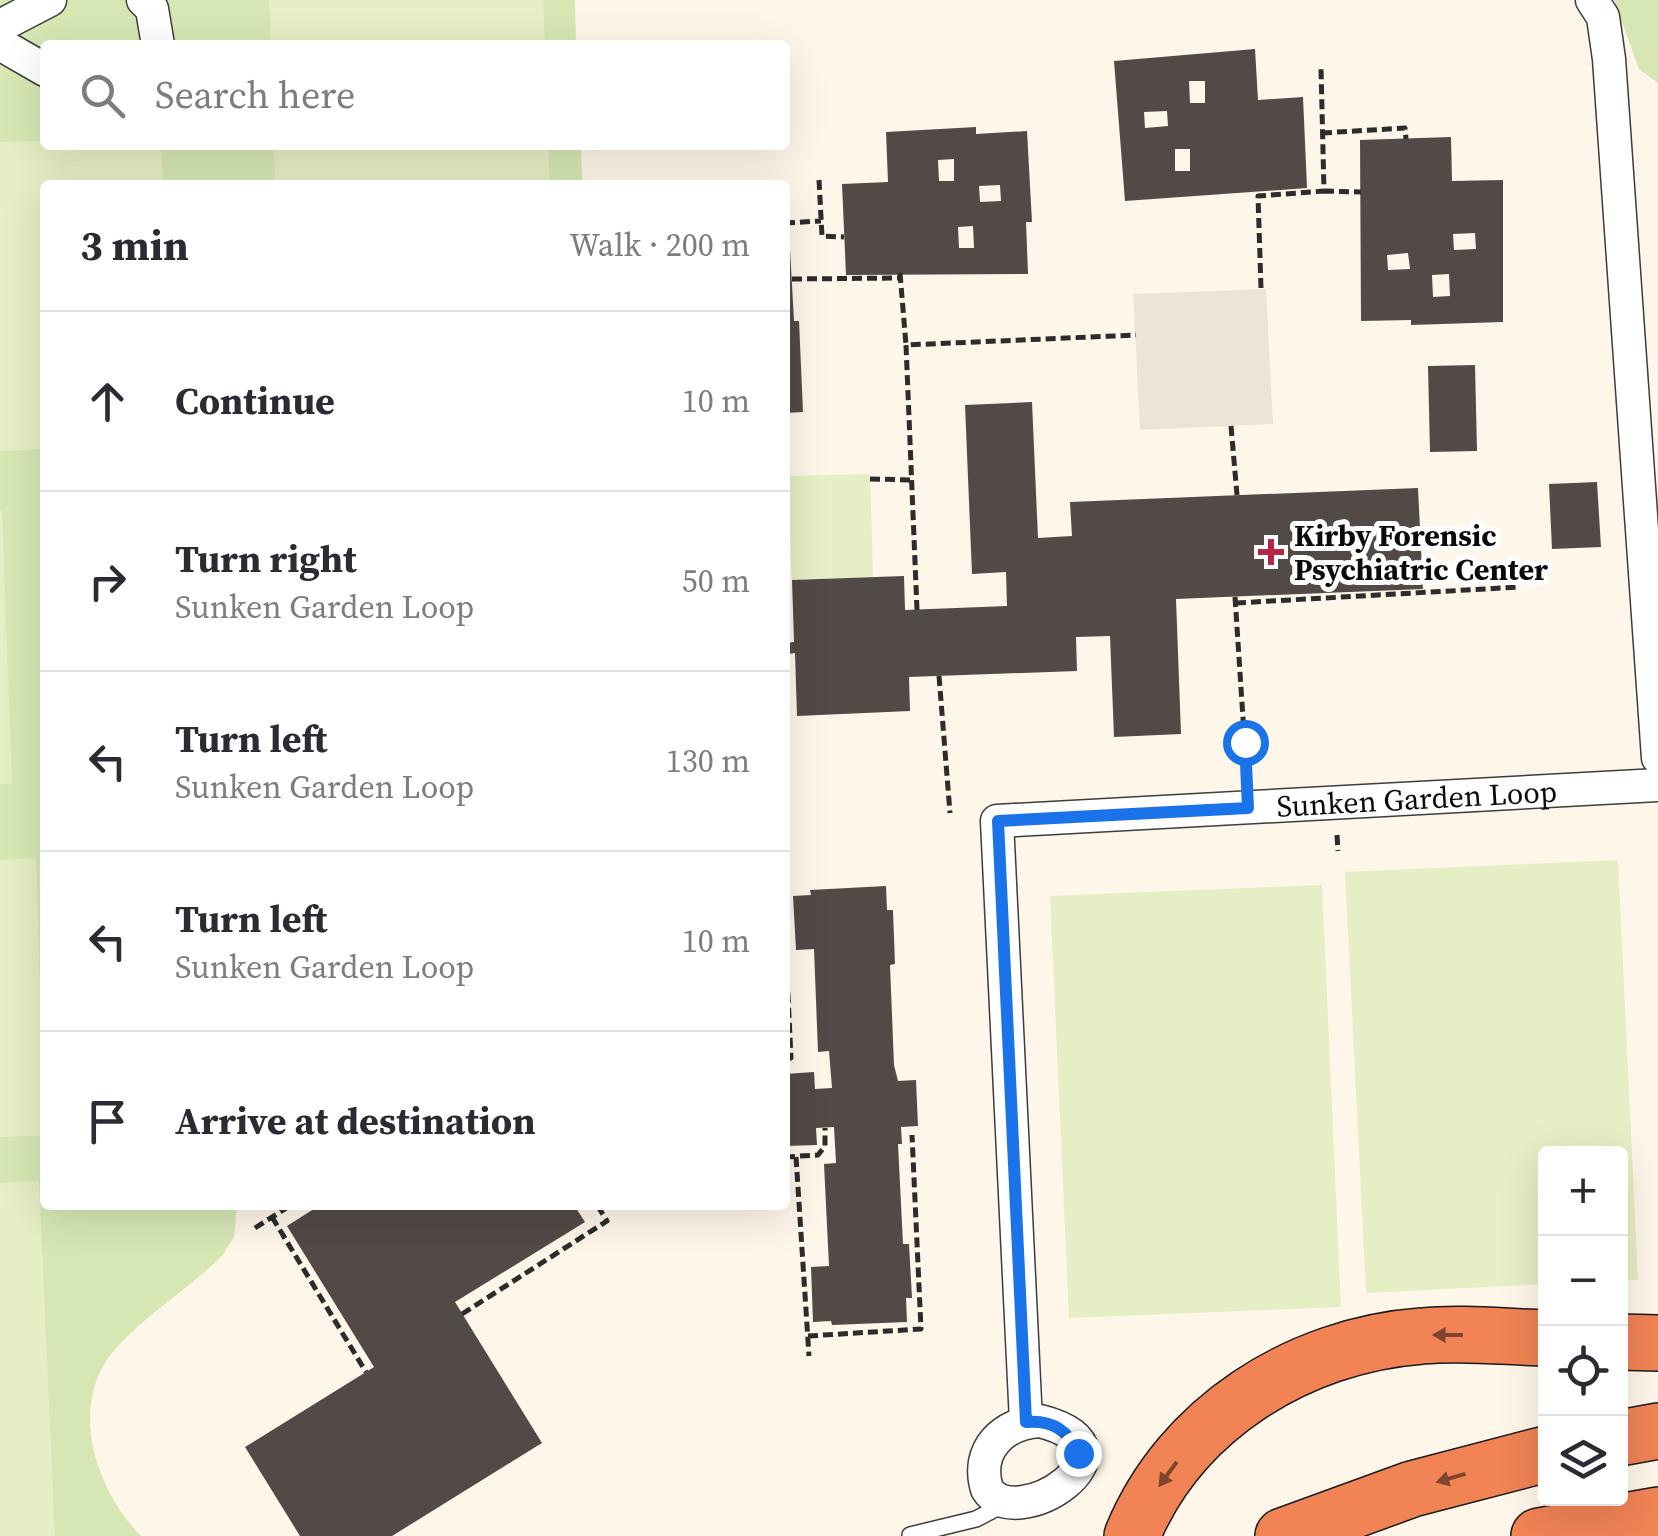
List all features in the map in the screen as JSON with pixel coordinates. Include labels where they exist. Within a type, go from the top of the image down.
[{"type":"highway","points":[[1132,1536],[1167,1474],[1204,1432],[1247,1396],[1292,1370],[1342,1350],[1394,1339],[1450,1334],[1538,1338]]},
{"type":"highway","points":[[1628,1342],[1658,1344]]},
{"type":"highway","points":[[1628,1437],[1658,1431]]},
{"type":"highway","points":[[1283,1536],[1412,1489],[1538,1456]]},
{"type":"highway","points":[[1540,1536],[1658,1515]]},
{"type":"street","points":[[0,26],[50,0]]},
{"type":"street","points":[[143,0],[152,9],[157,40]]},
{"type":"street","points":[[1592,0],[1603,17],[1609,59],[1658,758]]},
{"type":"street","points":[[0,44],[40,67]]},
{"type":"street","name":"Sunken Garden Loop","points":[[1026,1422],[998,821],[1658,785]]},
{"type":"street","points":[[1026,1422],[1053,1424],[1073,1440],[1081,1467],[1079,1481],[1064,1504],[1038,1516],[1009,1516],[996,1508],[984,1478],[990,1448],[998,1435],[1026,1422]]},
{"type":"lane","points":[[910,1535],[976,1519],[996,1508]]},
{"type":"path","points":[[1321,68],[1324,191]]},
{"type":"path","points":[[1322,132],[1405,128],[1406,139]]},
{"type":"path","points":[[819,180],[822,236],[844,237]]},
{"type":"path","points":[[1261,288],[1258,196],[1362,192]]},
{"type":"path","points":[[790,223],[821,221]]},
{"type":"path","points":[[792,280],[900,275],[917,610]]},
{"type":"path","points":[[906,345],[1136,335]]},
{"type":"path","points":[[1231,426],[1237,496]]},
{"type":"path","points":[[870,479],[912,480]]},
{"type":"path","points":[[1248,808],[1235,600],[1520,587]]},
{"type":"path","points":[[939,676],[950,814]]},
{"type":"path","points":[[790,1157],[818,1155],[825,1146],[825,1128]]},
{"type":"path","points":[[808,1336],[921,1329],[912,1134]]},
{"type":"path","points":[[796,1157],[809,1356]]},
{"type":"path","points":[[255,1228],[284,1210]]},
{"type":"path","points":[[462,1314],[607,1221],[600,1210]]},
{"type":"path","points":[[272,1217],[366,1372]]},
{"type":"green space","points":[[0,0],[575,0],[576,40],[40,40],[40,150],[581,150],[582,180],[40,180],[40,1210],[237,1210],[234,1237],[222,1256],[117,1347],[102,1369],[93,1394],[90,1419],[100,1470],[111,1495],[141,1536],[0,1536]]},
{"type":"green space","points":[[269,0],[543,0],[545,40],[271,40]]},
{"type":"green space","points":[[1614,0],[1658,0],[1658,83],[1639,69]]},
{"type":"green space","points":[[40,141],[40,150],[161,150],[163,180],[40,180],[40,449],[0,451],[0,142]]},
{"type":"green space","points":[[274,150],[548,150],[550,180],[275,180]]},
{"type":"green space","points":[[870,474],[873,577],[792,580],[790,476]]},
{"type":"green space","points":[[2,510],[12,784],[0,784]]},
{"type":"green space","points":[[36,858],[40,1136],[0,1137],[0,860]]},
{"type":"green space","points":[[1618,860],[1638,1280],[1628,1280],[1628,1146],[1538,1146],[1538,1284],[1366,1293],[1345,872]]},
{"type":"green space","points":[[1322,885],[1341,1307],[1069,1318],[1050,896]]},
{"type":"green space","points":[[39,1181],[55,1536],[0,1536],[0,1183]]},
{"type":"shaded area","points":[[1266,289],[1273,424],[1140,430],[1133,294]]},
{"type":"building","points":[[1255,49],[1258,100],[1303,97],[1307,188],[1125,201],[1114,61]],"holes":[[[1189,81],[1205,81],[1205,103],[1190,103]],[[1167,111],[1168,126],[1145,128],[1144,112]],[[1175,149],[1190,149],[1190,171],[1175,171]]]},
{"type":"building","points":[[976,127],[976,134],[1027,131],[1032,222],[1026,222],[1028,274],[846,275],[842,184],[888,182],[886,132]],"holes":[[[954,159],[954,181],[939,181],[938,160]],[[1000,185],[1001,201],[980,202],[979,186]],[[973,226],[974,248],[959,248],[958,227]]]},
{"type":"building","points":[[1451,137],[1452,181],[1503,180],[1503,322],[1411,325],[1411,320],[1361,321],[1360,140]],"holes":[[[1475,233],[1476,249],[1454,250],[1453,234]],[[1408,253],[1410,269],[1388,270],[1387,255]],[[1449,274],[1450,296],[1433,297],[1432,275]]]},
{"type":"building","points":[[790,249],[794,321],[799,321],[803,412],[790,413]]},
{"type":"building","points":[[1475,365],[1477,451],[1430,452],[1428,366]]},
{"type":"building","points":[[1032,402],[1038,538],[1072,536],[1070,502],[1418,488],[1423,589],[1176,599],[1181,734],[1114,737],[1110,636],[1076,637],[1077,671],[909,677],[910,711],[797,716],[795,653],[790,654],[790,643],[794,642],[792,580],[904,576],[905,610],[1007,606],[1006,572],[972,574],[965,405]]},
{"type":"building","points":[[1597,482],[1601,547],[1552,549],[1549,484]]},
{"type":"building","points":[[886,886],[887,910],[893,910],[895,964],[890,965],[894,1065],[898,1081],[916,1080],[918,1126],[901,1127],[902,1144],[898,1144],[903,1244],[909,1244],[912,1298],[906,1298],[907,1322],[813,1322],[811,1267],[829,1266],[824,1164],[836,1163],[834,1127],[816,1128],[817,1145],[790,1146],[790,1074],[814,1072],[815,1089],[832,1088],[829,1051],[818,1052],[814,949],[796,950],[793,896],[811,895],[810,890]]},
{"type":"building","points":[[312,1210],[577,1210],[585,1222],[455,1302],[542,1443],[392,1536],[300,1536],[245,1447],[374,1367],[287,1226]]},
{"type":"place","name":"Kirby Forensic Psychiatric Center","points":[[1271,552]]},
{"type":"route","points":[[1078,1453],[1064,1430],[1040,1421],[1026,1422],[998,821],[1248,808],[1245,742]]}]
